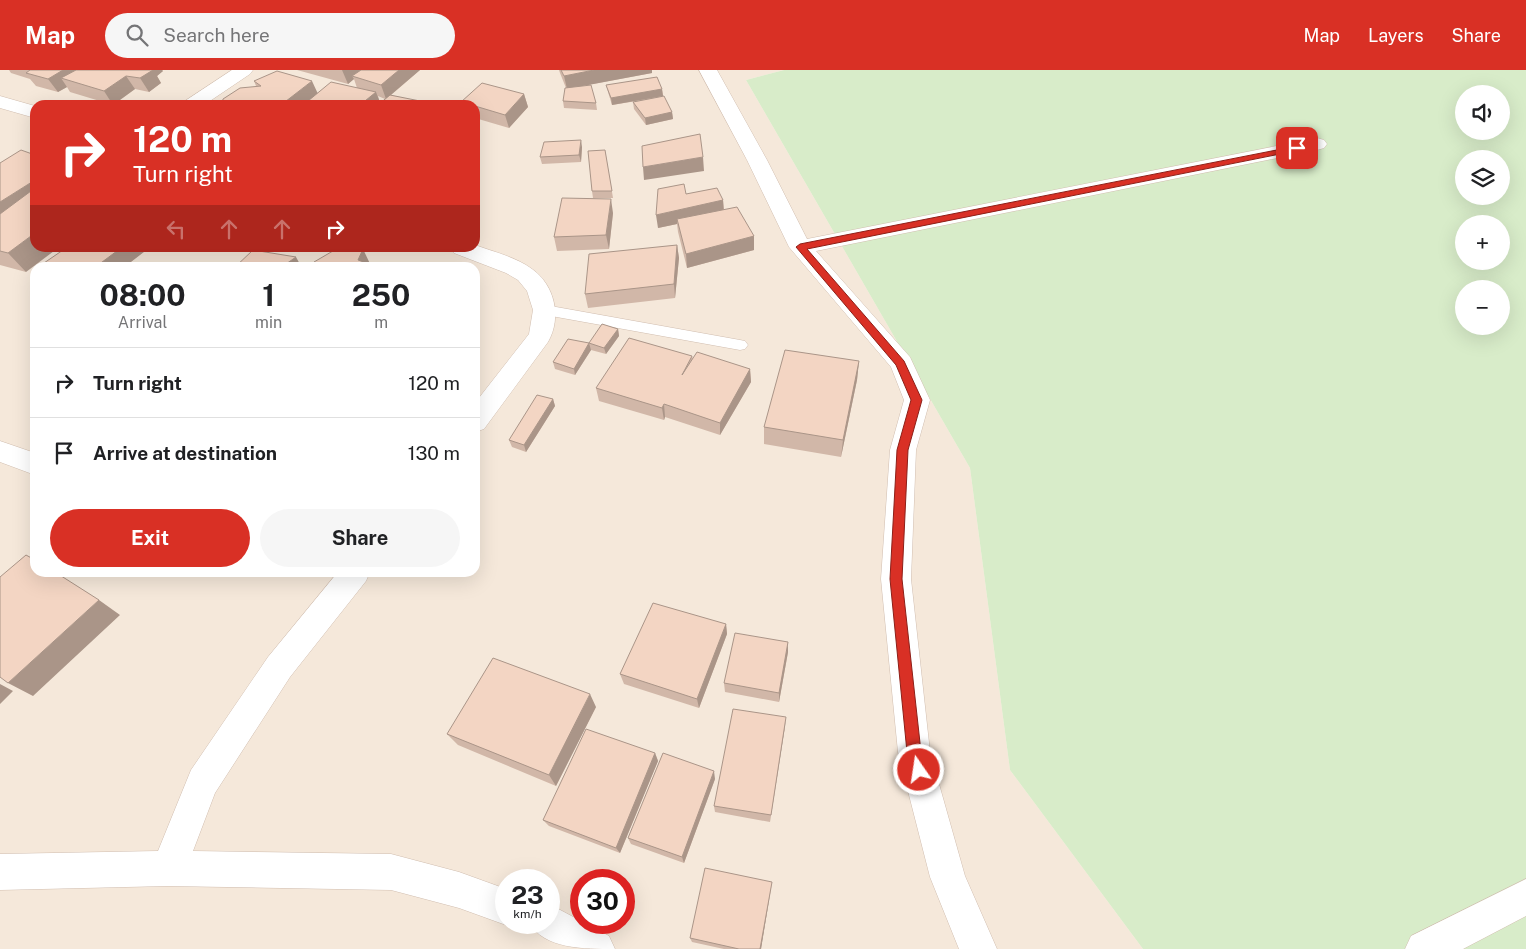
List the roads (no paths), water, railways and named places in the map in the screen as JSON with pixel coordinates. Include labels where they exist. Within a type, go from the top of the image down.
[{"type":"street","points":[[199,100],[244,70]]},
{"type":"street","points":[[708,70],[757,160],[800,247],[901,363],[916,400],[903,450],[896,579],[914,752],[948,877],[978,949]]},
{"type":"street","points":[[0,102],[30,111]]},
{"type":"street","points":[[800,247],[1316,144]]},
{"type":"street","points":[[472,252],[514,268],[526,275],[538,289],[545,310],[540,336],[480,415]]},
{"type":"street","points":[[0,451],[30,462]]},
{"type":"street","points":[[168,868],[203,782],[278,667],[352,577]]},
{"type":"street","points":[[0,872],[168,868],[390,872],[459,890],[495,903]]},
{"type":"street","points":[[1424,949],[1526,898]]},
{"type":"street","points":[[560,929],[596,949]]},
{"type":"lane","points":[[545,310],[740,345]]}]
